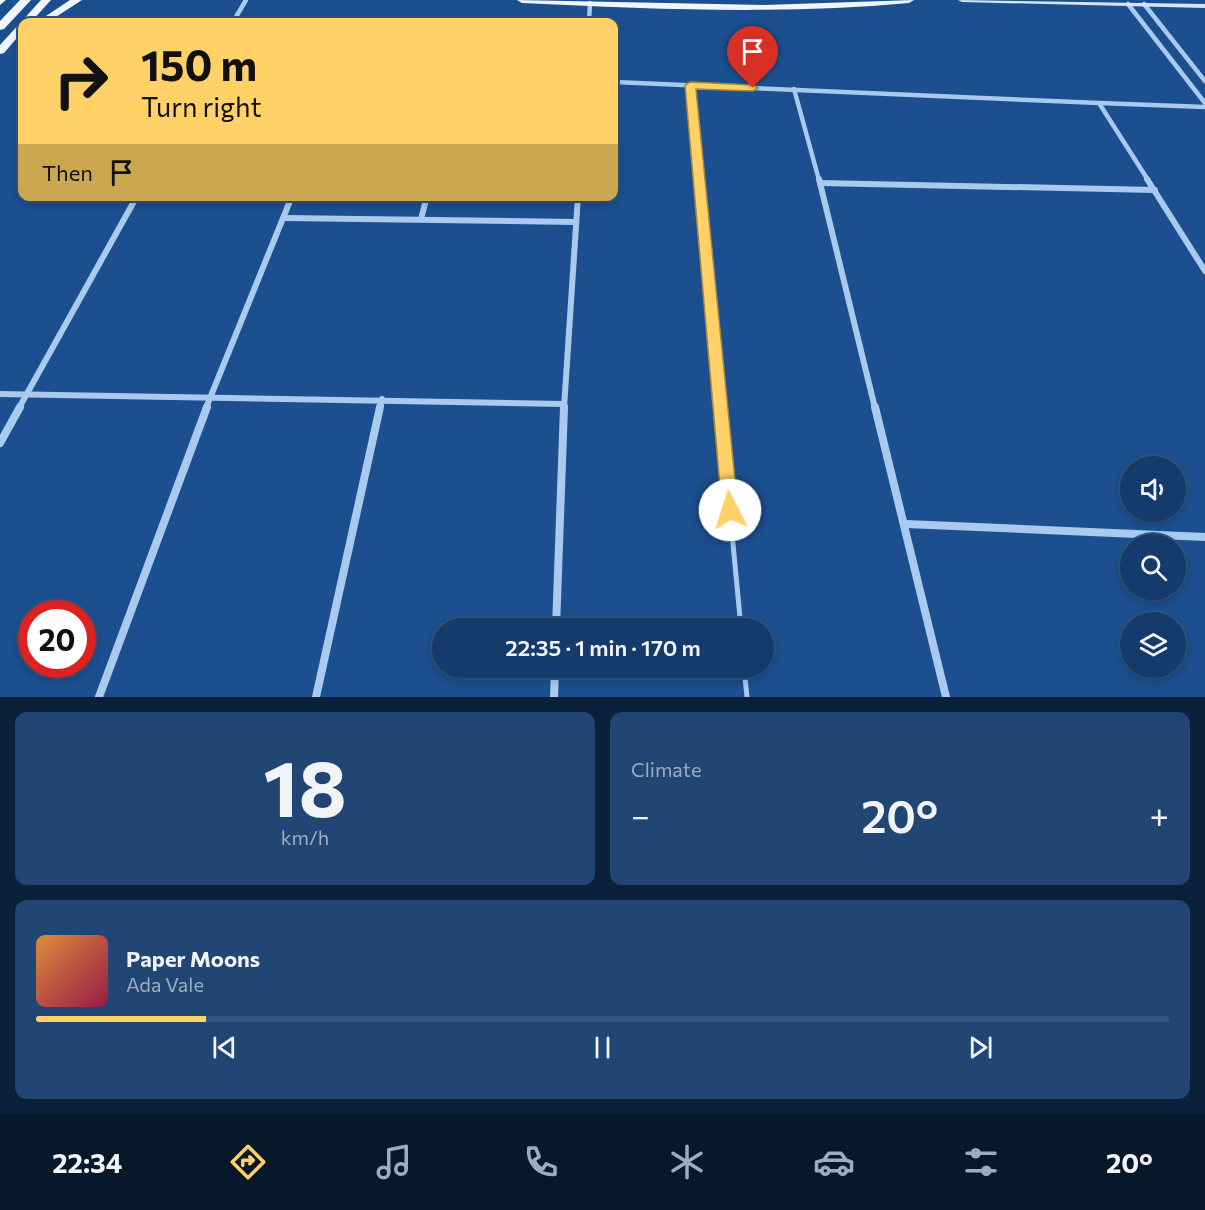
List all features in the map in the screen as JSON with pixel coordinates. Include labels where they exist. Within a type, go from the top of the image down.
[{"type":"main road","points":[[0,27],[26,0]]},
{"type":"main road","points":[[30,18],[46,0]]},
{"type":"main road","points":[[48,18],[77,0]]},
{"type":"main road","points":[[522,0],[765,9],[848,7],[909,0]]},
{"type":"main road","points":[[962,0],[1205,6]]},
{"type":"main road","points":[[0,53],[18,31]]},
{"type":"main road","points":[[0,53],[18,40]]},
{"type":"street","points":[[235,18],[246,0]]},
{"type":"street","points":[[589,18],[590,3]]},
{"type":"street","points":[[1128,4],[1205,105]]},
{"type":"street","points":[[1144,4],[1205,81]]},
{"type":"street","points":[[618,82],[1099,103],[1205,105]]},
{"type":"street","points":[[794,89],[906,524],[946,697]]},
{"type":"street","points":[[1099,103],[1205,271]]},
{"type":"street","points":[[820,183],[1155,190]]},
{"type":"street","points":[[0,443],[133,201]]},
{"type":"street","points":[[99,697],[211,396],[290,201]]},
{"type":"street","points":[[421,219],[426,201]]},
{"type":"street","points":[[556,618],[564,404],[578,201]]},
{"type":"street","points":[[285,218],[576,222]]},
{"type":"street","points":[[0,394],[564,404]]},
{"type":"street","points":[[316,697],[382,399]]},
{"type":"street","points":[[906,524],[1205,537]]},
{"type":"street","points":[[554,697],[555,678]]},
{"type":"lane","points":[[690,85],[740,618]]},
{"type":"lane","points":[[745,678],[747,697]]},
{"type":"route","points":[[730,510],[690,85],[753,88]]}]
